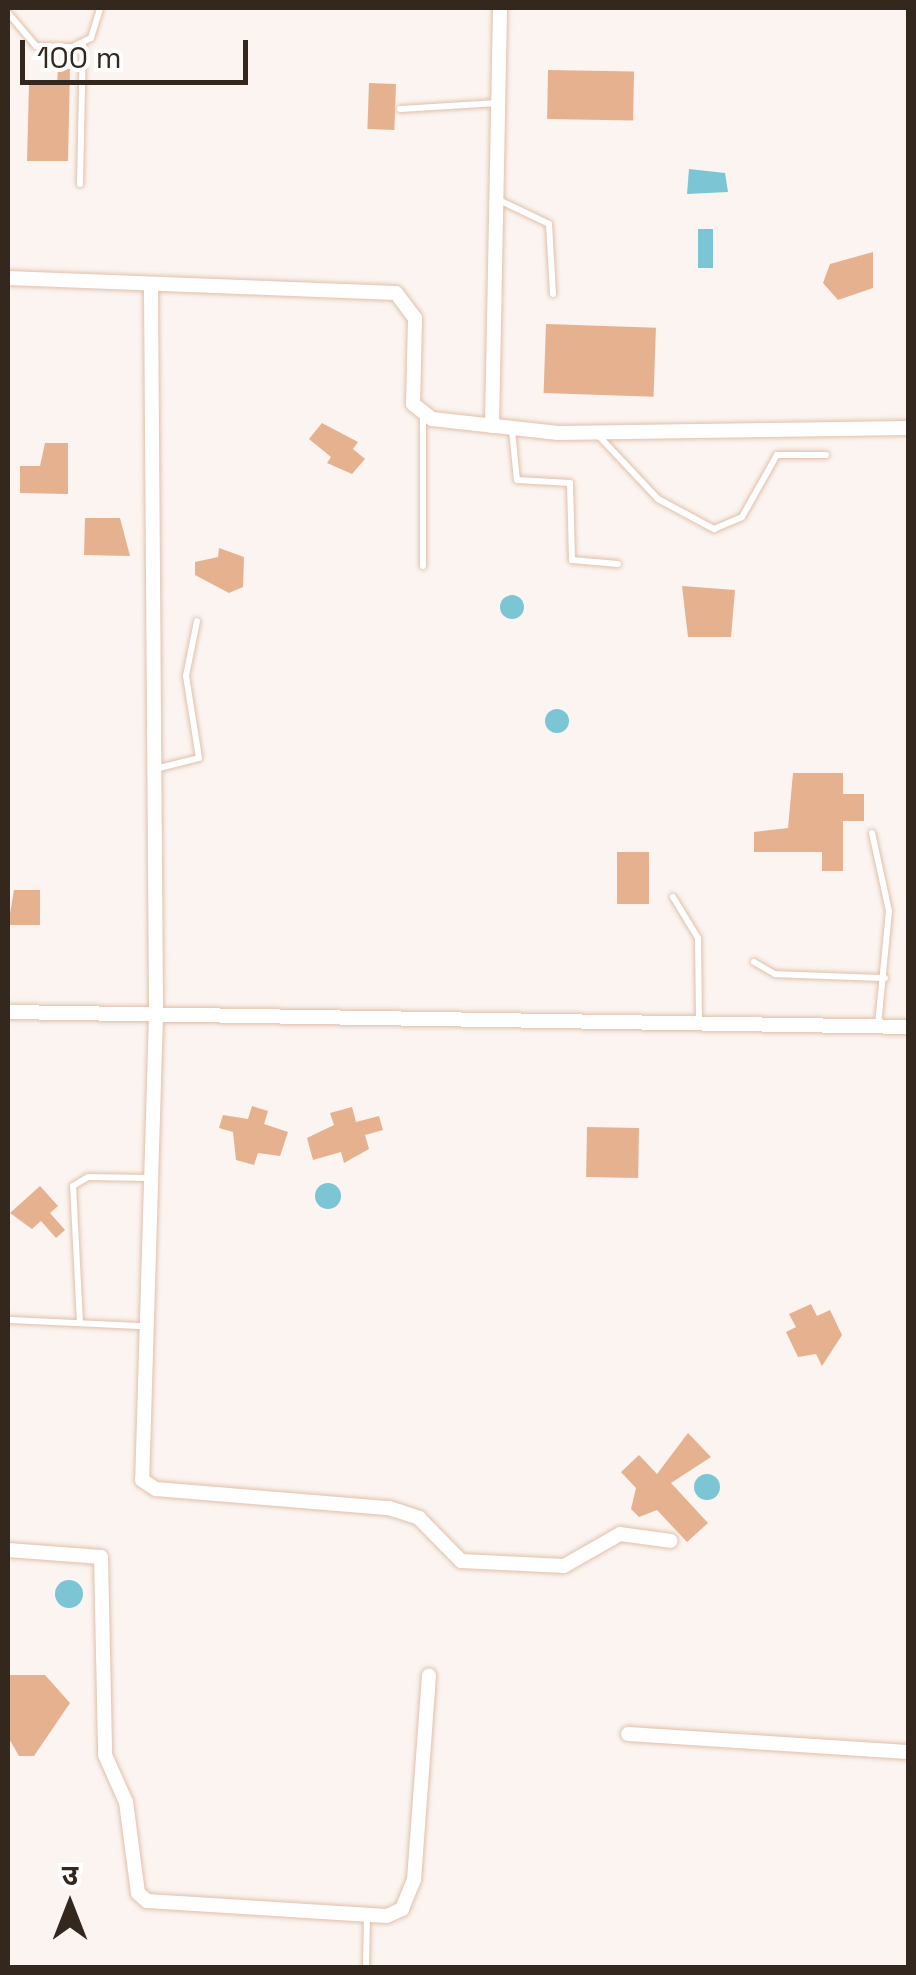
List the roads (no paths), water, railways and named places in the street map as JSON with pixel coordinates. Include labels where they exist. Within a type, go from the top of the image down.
[{"type":"street","points":[[492,426],[500,8]]},
{"type":"street","points":[[8,278],[151,290],[396,293],[413,307],[412,404],[422,416],[512,430],[596,434],[908,428]]},
{"type":"street","points":[[151,290],[156,1015],[141,1326],[139,1467],[156,1489],[389,1508],[419,1518],[461,1561],[564,1566],[620,1534],[671,1541]]},
{"type":"street","points":[[8,1012],[908,1027]]},
{"type":"street","points":[[8,1550],[101,1557],[104,1755],[126,1802],[142,1898],[396,1913],[414,1880],[429,1676]]},
{"type":"street","points":[[628,1734],[908,1752]]},
{"type":"lane","points":[[80,184],[83,44],[100,8]]},
{"type":"lane","points":[[8,12],[36,46],[83,44]]},
{"type":"lane","points":[[400,109],[499,103]]},
{"type":"lane","points":[[499,200],[549,224],[554,294]]},
{"type":"lane","points":[[422,416],[423,566]]},
{"type":"lane","points":[[512,430],[517,480],[556,475],[571,486],[572,560],[618,564]]},
{"type":"lane","points":[[596,434],[674,512],[714,528],[742,517],[777,455],[826,455]]},
{"type":"lane","points":[[154,769],[200,758],[186,676],[196,621]]},
{"type":"lane","points":[[872,833],[889,911],[878,1028]]},
{"type":"lane","points":[[673,897],[698,938],[699,1022]]},
{"type":"lane","points":[[754,962],[775,974],[884,978]]},
{"type":"lane","points":[[80,1323],[73,1186],[88,1178],[150,1178]]},
{"type":"lane","points":[[8,1320],[141,1326]]},
{"type":"lane","points":[[366,1968],[367,1914]]},
{"type":"water","points":[[689,169],[725,173],[728,192],[687,194]]},
{"type":"water","points":[[698,229],[713,229],[713,268],[698,268]]},
{"type":"water","points":[[507,595],[517,595],[524,607],[517,619],[507,619],[500,612],[500,602]]},
{"type":"water","points":[[557,709],[569,721],[557,733],[545,721]]},
{"type":"water","points":[[328,1183],[337,1187],[341,1196],[337,1205],[328,1209],[319,1205],[315,1196],[319,1187]]},
{"type":"water","points":[[707,1474],[716,1478],[720,1487],[716,1496],[707,1500],[698,1496],[694,1487],[698,1478]]},
{"type":"water","points":[[69,1580],[79,1584],[83,1594],[79,1604],[69,1608],[59,1604],[55,1594],[59,1584]]}]
